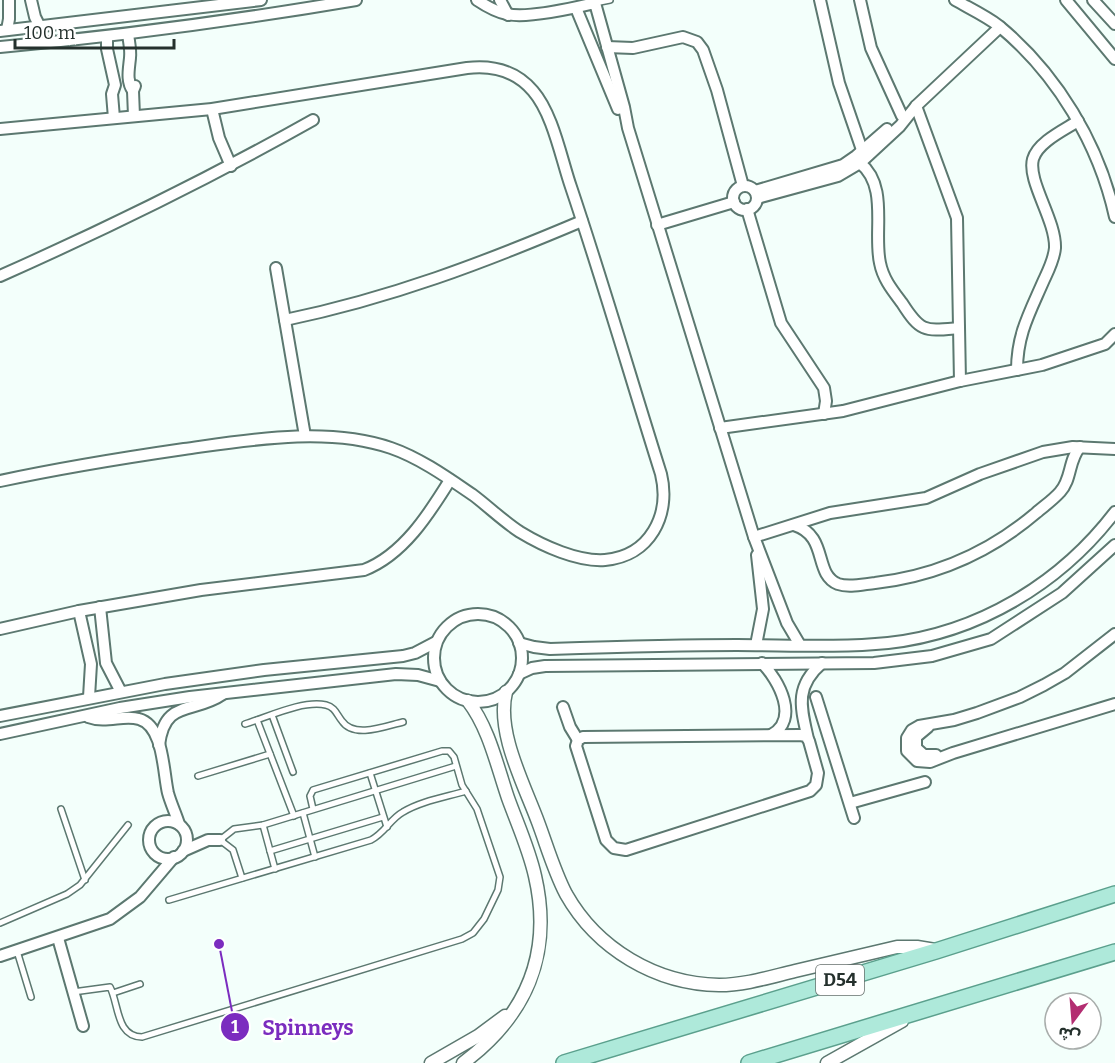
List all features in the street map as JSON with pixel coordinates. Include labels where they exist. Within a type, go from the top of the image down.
[{"type":"main road","name":"D54","points":[[564,1063],[936,951],[1115,894]]},
{"type":"main road","points":[[749,1063],[1115,952]]},
{"type":"street","points":[[9,0],[10,14],[3,30],[261,0]]},
{"type":"street","points":[[31,0],[40,27]]},
{"type":"street","points":[[0,47],[107,37],[249,18],[356,0]]},
{"type":"street","points":[[477,0],[493,10],[508,15],[576,8],[595,3],[628,128]]},
{"type":"street","points":[[500,0],[508,15]]},
{"type":"street","points":[[820,0],[839,83],[862,150]]},
{"type":"street","points":[[860,0],[872,48],[902,116]]},
{"type":"street","points":[[955,0],[1000,27],[1044,73],[1078,121],[1102,170],[1115,217]]},
{"type":"street","points":[[1066,0],[1115,59]]},
{"type":"street","points":[[1092,0],[1115,24]]},
{"type":"street","points":[[576,8],[628,128],[754,537],[786,623],[800,645]]},
{"type":"street","points":[[756,194],[850,161],[916,106],[1000,27]]},
{"type":"street","points":[[128,34],[130,60],[135,81],[134,116]]},
{"type":"street","points":[[107,37],[110,63],[107,69],[107,84],[112,94],[114,118]]},
{"type":"street","points":[[607,47],[626,49],[683,37],[697,42],[703,50],[717,90],[743,186]]},
{"type":"street","points":[[0,129],[212,109],[467,68],[482,67],[506,71],[529,86],[546,111],[663,483],[664,502],[656,529],[649,539],[629,554],[604,560],[580,557],[549,546],[519,531],[450,480],[408,455],[372,443],[305,436],[155,453],[0,481]]},
{"type":"street","points":[[756,194],[838,176],[860,163],[900,126],[916,106]]},
{"type":"street","points":[[916,106],[957,218],[960,381]]},
{"type":"street","points":[[212,109],[219,138],[231,166]]},
{"type":"street","points":[[0,276],[89,237],[231,166],[313,120]]},
{"type":"street","points":[[1017,370],[1018,341],[1052,262],[1055,246],[1053,229],[1033,172],[1032,162],[1040,148],[1078,121]]},
{"type":"street","points":[[860,163],[871,174],[876,187],[879,259],[887,282],[919,326],[933,330],[959,328]]},
{"type":"street","points":[[743,186],[750,187],[756,194],[754,206],[747,210],[739,208],[734,202],[734,194],[743,186]]},
{"type":"street","points":[[657,225],[734,202]]},
{"type":"street","points":[[747,210],[781,323],[824,388],[826,401],[824,414]]},
{"type":"street","points":[[285,320],[360,303],[417,286],[582,221]]},
{"type":"street","points":[[276,268],[305,436]]},
{"type":"street","points":[[1067,358],[1105,344],[1115,334]]},
{"type":"street","points":[[720,428],[863,407],[960,381],[1092,354],[1115,345]]},
{"type":"street","points":[[794,525],[804,529],[812,536],[826,573],[837,584],[846,586],[903,579],[967,559],[1010,534],[1063,489],[1070,465],[1080,447]]},
{"type":"street","points":[[754,537],[842,511],[926,498],[980,474],[1057,448],[1115,449]]},
{"type":"street","points":[[1057,448],[1070,465]]},
{"type":"street","points":[[0,629],[79,611],[201,590],[364,570],[381,562],[403,543],[429,513],[450,480]]},
{"type":"street","points":[[519,643],[550,649],[866,644],[905,640],[943,632],[981,618],[1018,599],[1053,576],[1096,535],[1115,512]]},
{"type":"street","points":[[754,537],[763,609],[756,645]]},
{"type":"street","points":[[519,674],[532,668],[545,666],[874,663],[912,660],[952,652],[991,639],[1062,592],[1115,544]]},
{"type":"street","points":[[100,608],[103,631],[109,641],[111,669],[114,681],[121,692]]},
{"type":"street","points":[[79,611],[92,664],[89,697]]},
{"type":"street","points":[[0,716],[89,697],[264,670],[403,656],[415,653],[436,642],[454,620],[463,616],[482,614],[501,621],[519,643],[522,658],[519,674],[506,692],[492,700],[468,701],[452,694],[440,681],[434,666],[436,642]]},
{"type":"street","points":[[84,636],[103,631]]},
{"type":"street","points":[[1115,634],[1065,673],[1020,697],[977,712],[919,726],[909,734],[906,747],[917,761],[925,763],[1115,704]]},
{"type":"street","points":[[762,663],[778,683],[786,712],[784,723],[776,733],[771,735]]},
{"type":"street","points":[[563,707],[570,727],[578,740],[576,749],[606,840],[614,848],[626,850],[810,791],[816,785],[818,777],[804,721],[801,704],[802,690],[810,675],[822,663]]},
{"type":"street","points":[[0,734],[155,702],[226,692],[396,674],[418,675],[440,681]]},
{"type":"street","points":[[159,745],[164,723],[170,716],[179,710],[206,704],[226,692]]},
{"type":"street","points":[[506,692],[503,710],[506,735],[562,884],[577,911],[590,927],[605,942],[631,960],[659,974],[679,980],[720,985],[762,980],[897,947],[917,947],[936,951]]},
{"type":"street","points":[[816,697],[854,818]]},
{"type":"street","points":[[463,1063],[483,1048],[518,1006],[530,981],[541,927],[540,900],[535,873],[482,724],[468,701]]},
{"type":"street","points":[[784,723],[796,726],[822,714]]},
{"type":"street","points":[[0,956],[110,919],[131,905],[187,843],[169,794],[159,745],[150,727],[140,719],[102,720],[85,716]]},
{"type":"street","points":[[578,740],[583,737],[771,735],[802,735],[808,739]]},
{"type":"street","points":[[850,803],[925,782]]},
{"type":"street","points":[[169,794],[159,824],[150,834],[150,843],[154,852],[161,857],[179,854],[208,840]]},
{"type":"street","points":[[159,824],[167,821],[208,840],[220,840]]},
{"type":"street","points":[[149,887],[154,852]]},
{"type":"street","points":[[57,938],[83,1026]]},
{"type":"street","points":[[431,1063],[478,1036],[518,1006]]},
{"type":"street","points":[[827,1063],[917,1012]]},
{"type":"lane","points":[[595,3],[610,0]]},
{"type":"lane","points":[[245,724],[296,707],[325,705],[333,708],[344,724],[355,730],[403,722]]},
{"type":"lane","points":[[272,715],[293,772]]},
{"type":"lane","points":[[257,720],[294,816]]},
{"type":"lane","points":[[73,992],[109,987],[113,993],[123,1028],[129,1034],[142,1037],[468,936],[484,919],[498,890],[500,877],[477,808],[466,791],[453,754],[445,750],[313,790],[310,796],[313,809]]},
{"type":"lane","points":[[198,776],[270,754]]},
{"type":"lane","points":[[243,878],[233,850],[220,840],[234,829],[263,825],[456,766]]},
{"type":"lane","points":[[370,773],[387,827]]},
{"type":"lane","points":[[170,900],[371,840],[380,835],[396,817],[408,809],[466,791]]},
{"type":"lane","points":[[61,809],[86,880]]},
{"type":"lane","points":[[303,813],[315,857]]},
{"type":"lane","points":[[270,851],[383,817]]},
{"type":"lane","points":[[0,923],[67,894],[86,880],[128,825]]},
{"type":"lane","points":[[263,825],[275,869]]},
{"type":"lane","points":[[17,951],[31,997]]},
{"type":"lane","points":[[113,993],[140,984]]},
{"type":"place","name":"Spinneys","points":[[219,944]]}]
